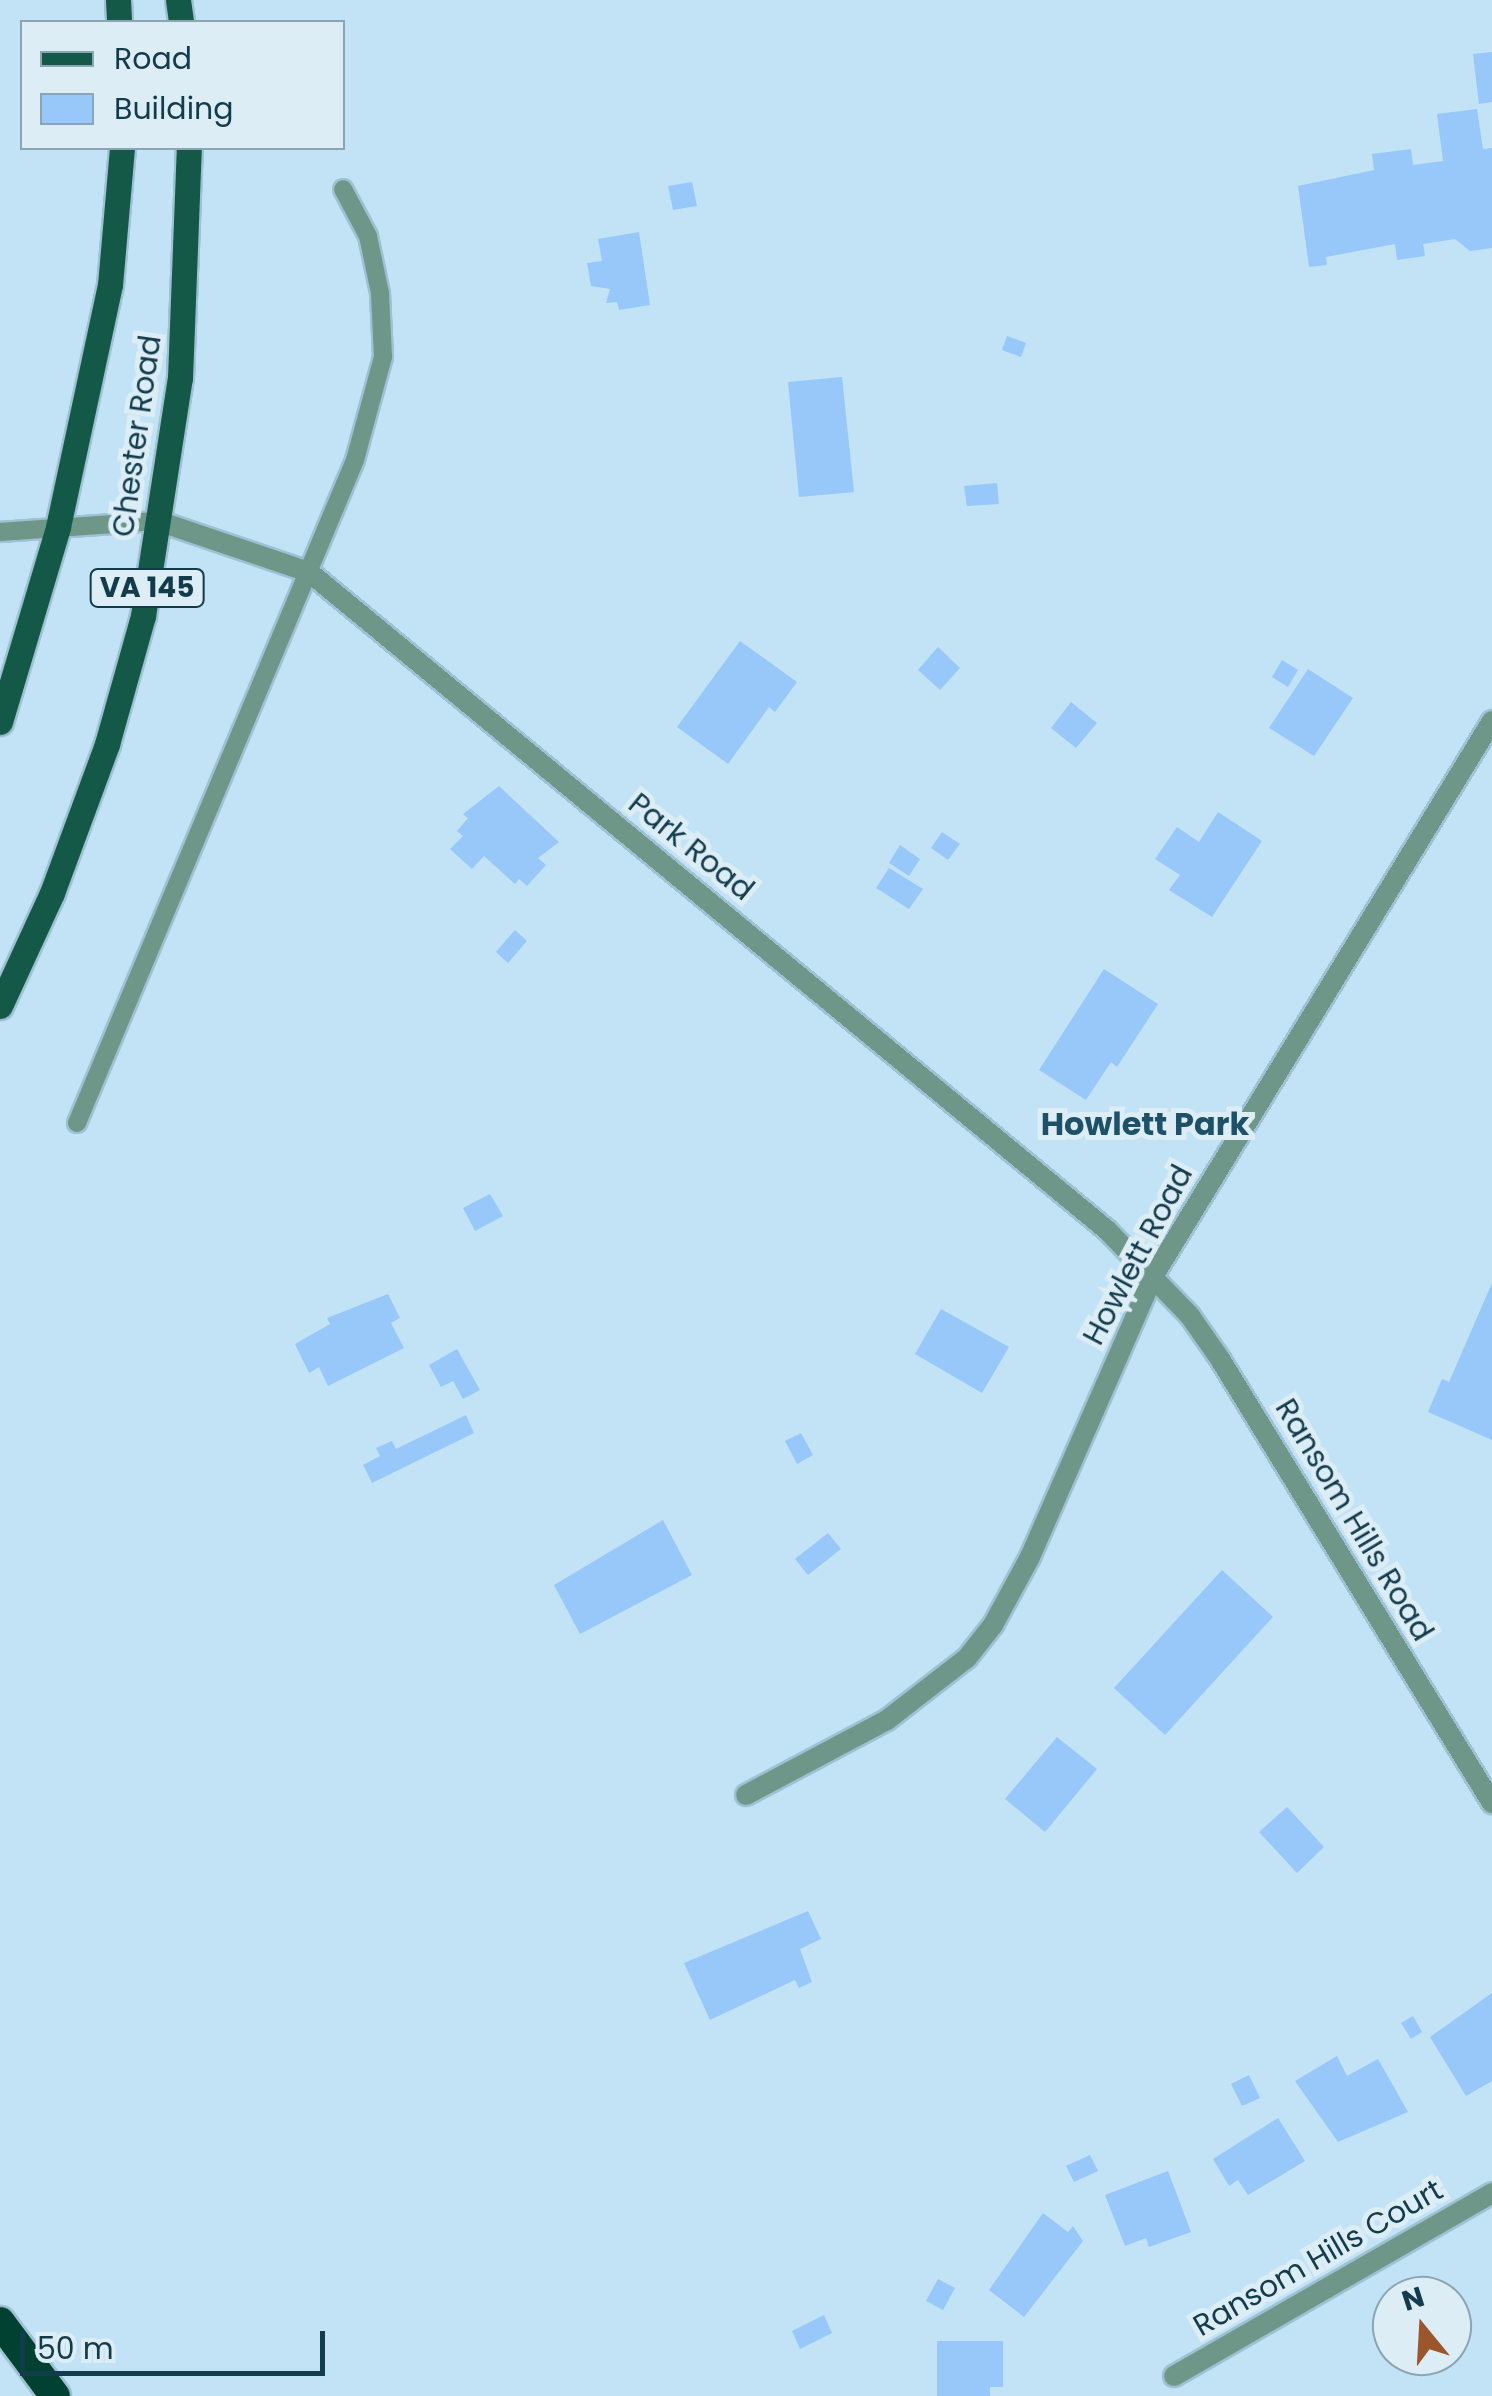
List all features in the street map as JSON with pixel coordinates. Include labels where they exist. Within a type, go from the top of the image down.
[{"type":"highway","points":[[0,2322],[55,2396]]},
{"type":"main road","name":"Chester Road","points":[[0,722],[58,527],[110,285],[122,150]]},
{"type":"main road","name":"Chester Road","points":[[0,1006],[52,893],[107,744],[142,616],[187,304],[189,150]]},
{"type":"street","name":"Park Road","points":[[158,522],[308,572],[1044,1175],[1154,1275]]},
{"type":"street","name":"Howlett Road","points":[[746,1795],[887,1720],[954,1669],[984,1636],[1030,1557],[1154,1275],[1492,721]]},
{"type":"street","name":"Ransom Hills Road","points":[[1154,1275],[1220,1359],[1492,1803]]},
{"type":"street","name":"Ransom Hills Court","points":[[1174,2376],[1492,2193]]},
{"type":"lane","points":[[77,1123],[355,460],[383,358],[368,236],[343,189]]},
{"type":"lane","points":[[0,532],[158,522]]},
{"type":"building","points":[[1492,52],[1492,102],[1479,104],[1473,54]]},
{"type":"building","points":[[1477,109],[1483,149],[1492,148],[1492,248],[1470,251],[1455,239],[1423,244],[1425,256],[1397,260],[1395,244],[1326,257],[1327,265],[1309,267],[1298,186],[1374,170],[1372,154],[1411,149],[1413,165],[1443,161],[1437,114]]},
{"type":"building","points":[[692,182],[697,206],[673,210],[668,186]]},
{"type":"building","points":[[639,232],[650,305],[619,310],[617,302],[606,303],[610,289],[591,286],[587,263],[602,261],[598,239]]},
{"type":"building","points":[[1007,336],[1026,343],[1021,357],[1002,350]]},
{"type":"building","points":[[842,377],[854,492],[799,497],[788,382]]},
{"type":"building","points":[[997,483],[999,504],[967,506],[964,486]]},
{"type":"building","points":[[740,641],[797,682],[775,712],[769,707],[728,764],[677,727]]},
{"type":"building","points":[[938,647],[960,668],[940,690],[918,670]]},
{"type":"building","points":[[1282,660],[1298,670],[1288,687],[1272,677]]},
{"type":"building","points":[[1308,669],[1353,698],[1314,756],[1269,728]]},
{"type":"building","points":[[1071,702],[1097,723],[1076,748],[1051,728]]},
{"type":"building","points":[[499,786],[559,842],[538,858],[546,865],[527,886],[519,879],[515,884],[484,856],[472,869],[450,849],[463,836],[457,831],[468,818],[463,814]]},
{"type":"building","points":[[1218,812],[1262,841],[1212,917],[1169,890],[1180,875],[1155,859],[1177,827],[1199,842]]},
{"type":"building","points":[[942,832],[960,844],[948,860],[931,848]]},
{"type":"building","points":[[900,845],[920,859],[909,876],[889,863]]},
{"type":"building","points":[[889,868],[923,889],[909,909],[876,888]]},
{"type":"building","points":[[515,930],[527,941],[508,963],[496,952]]},
{"type":"building","points":[[1104,969],[1158,1004],[1117,1067],[1111,1062],[1086,1100],[1039,1070]]},
{"type":"building","points":[[490,1194],[503,1216],[475,1231],[463,1208]]},
{"type":"building","points":[[1492,1283],[1492,1440],[1428,1412],[1442,1379],[1449,1382]]},
{"type":"building","points":[[388,1294],[400,1318],[391,1323],[404,1348],[328,1386],[319,1367],[309,1373],[295,1344],[330,1324],[327,1318]]},
{"type":"building","points":[[941,1309],[1009,1347],[982,1393],[915,1354]]},
{"type":"building","points":[[457,1349],[480,1390],[463,1399],[453,1381],[441,1387],[429,1365]]},
{"type":"building","points":[[466,1415],[474,1433],[372,1483],[363,1465],[380,1456],[376,1448],[392,1441],[396,1449]]},
{"type":"building","points":[[801,1433],[813,1455],[797,1464],[785,1441]]},
{"type":"building","points":[[663,1520],[692,1575],[580,1634],[554,1585]]},
{"type":"building","points":[[828,1533],[841,1549],[808,1575],[795,1559]]},
{"type":"building","points":[[1222,1570],[1273,1617],[1165,1735],[1114,1688]]},
{"type":"building","points":[[1057,1737],[1097,1769],[1045,1832],[1005,1799]]},
{"type":"building","points":[[1287,1807],[1324,1847],[1297,1873],[1259,1832]]},
{"type":"building","points":[[808,1911],[821,1939],[800,1949],[812,1982],[799,1988],[795,1980],[710,2020],[684,1963]]},
{"type":"building","points":[[1492,1993],[1492,2081],[1466,2096],[1430,2037]]},
{"type":"building","points":[[1413,2016],[1422,2032],[1411,2039],[1401,2023]]},
{"type":"building","points":[[1337,2056],[1347,2076],[1378,2059],[1408,2112],[1338,2142],[1295,2081]]},
{"type":"building","points":[[1249,2075],[1260,2098],[1242,2106],[1231,2084]]},
{"type":"building","points":[[1278,2118],[1305,2161],[1248,2195],[1238,2180],[1229,2186],[1213,2159]]},
{"type":"building","points":[[1090,2155],[1098,2171],[1074,2182],[1066,2166]]},
{"type":"building","points":[[1168,2171],[1191,2232],[1149,2247],[1146,2238],[1125,2246],[1105,2195]]},
{"type":"building","points":[[1043,2213],[1068,2232],[1073,2226],[1083,2241],[1024,2317],[989,2290]]},
{"type":"building","points":[[938,2279],[955,2288],[943,2310],[926,2301]]},
{"type":"building","points":[[824,2315],[832,2333],[800,2349],[792,2331]]},
{"type":"building","points":[[937,2341],[1003,2341],[1003,2387],[990,2387],[990,2396],[937,2396]]},
{"type":"district","name":"Howlett Park","points":[[1145,1124]]}]
